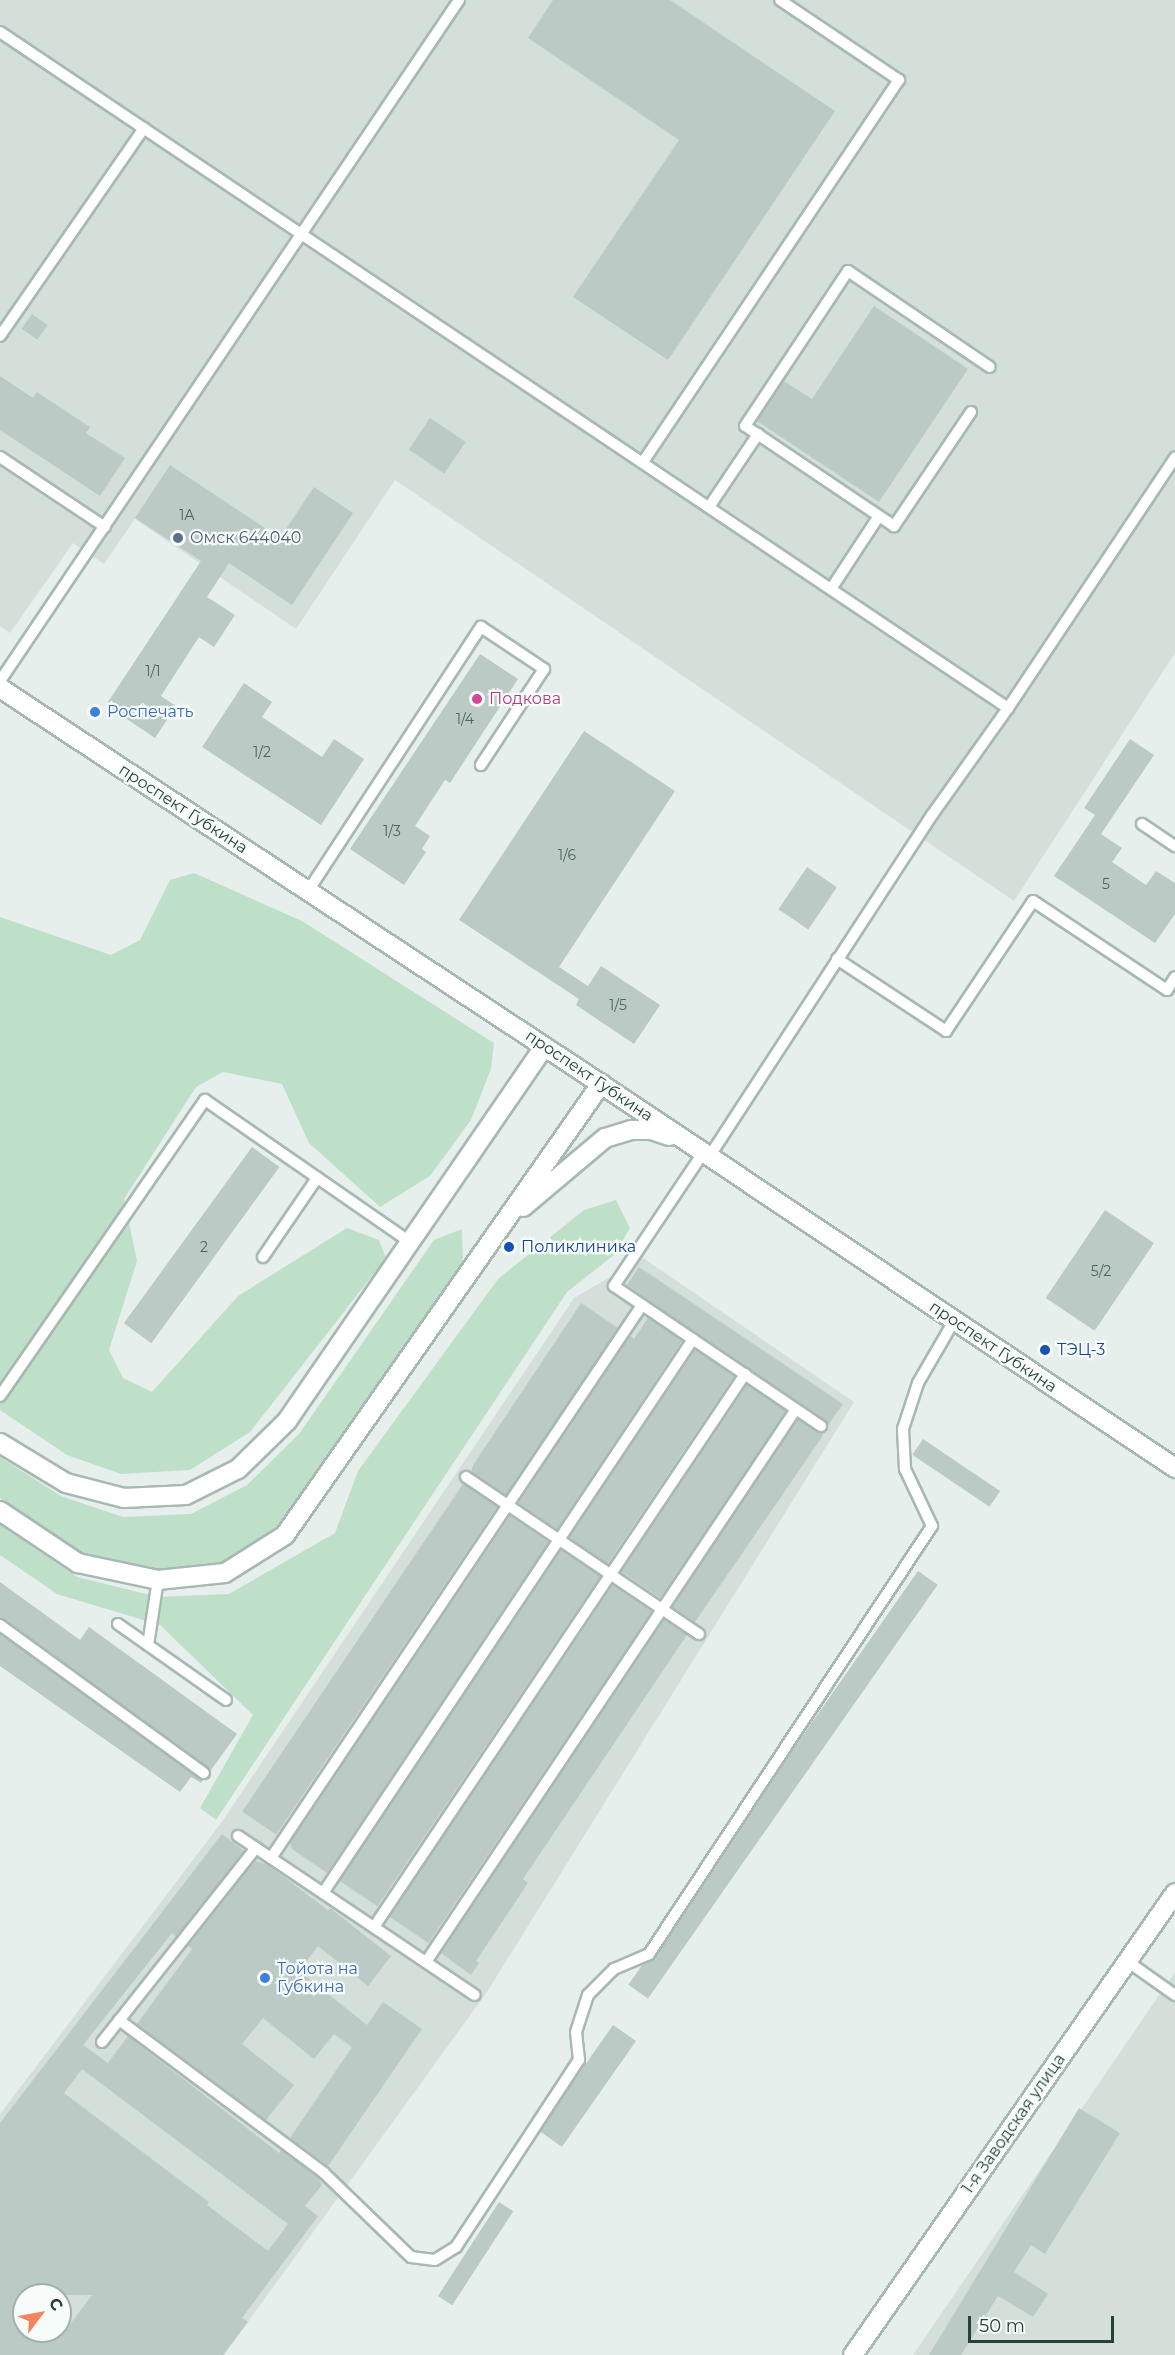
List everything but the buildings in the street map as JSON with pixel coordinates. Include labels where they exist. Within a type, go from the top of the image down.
[{"type":"main road","name":"проспект Губкина","points":[[0,688],[601,1084],[1175,1468]]},
{"type":"main road","points":[[0,1443],[66,1483],[124,1498],[186,1495],[238,1469],[286,1421],[544,1047]]},
{"type":"main road","points":[[0,1511],[78,1563],[158,1580],[225,1573],[285,1535],[601,1084]]},
{"type":"main road","points":[[501,1226],[589,1150],[618,1132],[651,1130],[700,1151]]},
{"type":"main road","name":"1-я Заводская улица","points":[[854,2355],[1175,1893]]},
{"type":"lane","points":[[0,681],[303,235],[459,0]]},
{"type":"lane","points":[[643,462],[899,80],[780,0]]},
{"type":"lane","points":[[0,32],[1008,708]]},
{"type":"lane","points":[[0,336],[144,128]]},
{"type":"lane","points":[[971,412],[894,526],[745,426],[848,271],[990,367]]},
{"type":"lane","points":[[709,507],[758,434]]},
{"type":"lane","points":[[0,457],[105,527]]},
{"type":"lane","points":[[821,1426],[614,1286],[700,1151],[837,959],[1175,458]]},
{"type":"lane","points":[[831,589],[879,516]]},
{"type":"lane","points":[[308,891],[481,627],[544,669],[481,765]]},
{"type":"lane","points":[[1142,824],[1175,846]]},
{"type":"lane","points":[[837,959],[946,1031],[1033,901],[1167,990],[1175,977]]},
{"type":"lane","points":[[0,1396],[205,1100],[410,1242]]},
{"type":"lane","points":[[263,1257],[317,1178]]},
{"type":"lane","points":[[271,1858],[642,1305]]},
{"type":"lane","points":[[119,2020],[324,2173],[411,2257],[435,2260],[456,2247],[579,2060],[576,2032],[588,1995],[614,1969],[649,1954],[932,1526],[905,1469],[903,1429],[918,1383],[954,1321]]},
{"type":"lane","points":[[322,1893],[693,1340]]},
{"type":"lane","points":[[374,1927],[745,1374]]},
{"type":"lane","points":[[426,1962],[796,1409]]},
{"type":"lane","points":[[466,1477],[699,1634]]},
{"type":"lane","points":[[148,1645],[158,1580]]},
{"type":"lane","points":[[118,1624],[226,1700]]},
{"type":"lane","points":[[0,1625],[204,1773]]},
{"type":"lane","points":[[238,1836],[475,1995]]},
{"type":"lane","points":[[102,2042],[256,1848]]},
{"type":"lane","points":[[1128,1961],[1175,1995]]},
{"type":"shaded area","points":[[0,0],[1175,0],[1175,653],[1014,901],[395,480],[296,629],[135,519],[104,564],[73,543],[10,633],[0,626]]},
{"type":"shaded area","points":[[643,1258],[854,1402],[487,1992],[224,2355],[0,2355],[0,2114],[221,1823],[574,1298]]},
{"type":"shaded area","points":[[1175,1972],[1175,2355],[913,2355]]},
{"type":"green space","points":[[194,873],[302,921],[494,1043],[491,1069],[471,1120],[430,1176],[380,1207],[309,1143],[282,1084],[223,1072],[196,1087],[124,1199],[137,1261],[109,1350],[123,1378],[152,1392],[238,1296],[347,1228],[379,1240],[386,1258],[250,1432],[190,1470],[121,1474],[67,1455],[0,1410],[0,917],[111,955],[140,940],[170,880]]},
{"type":"green space","points":[[616,1200],[630,1228],[614,1255],[567,1292],[216,1820],[200,1808],[253,1715],[160,1625],[57,1594],[0,1555],[0,1525],[77,1577],[158,1597],[229,1594],[335,1533],[358,1471],[498,1279],[584,1210]]},
{"type":"green space","points":[[462,1229],[463,1264],[277,1526],[219,1566],[157,1570],[84,1554],[0,1498],[0,1457],[61,1496],[123,1517],[191,1514],[247,1485],[299,1434],[434,1240]]},
{"type":"place","name":"Омск 644040","points":[[178,538]]},
{"type":"place","name":"Подкова","points":[[477,699]]},
{"type":"place","name":"Роспечать","points":[[95,712]]},
{"type":"place","name":"Поликлиника","points":[[509,1247]]},
{"type":"place","name":"ТЭЦ-3","points":[[1045,1350]]},
{"type":"place","name":"Тойота на Губкина","points":[[265,1978]]}]
